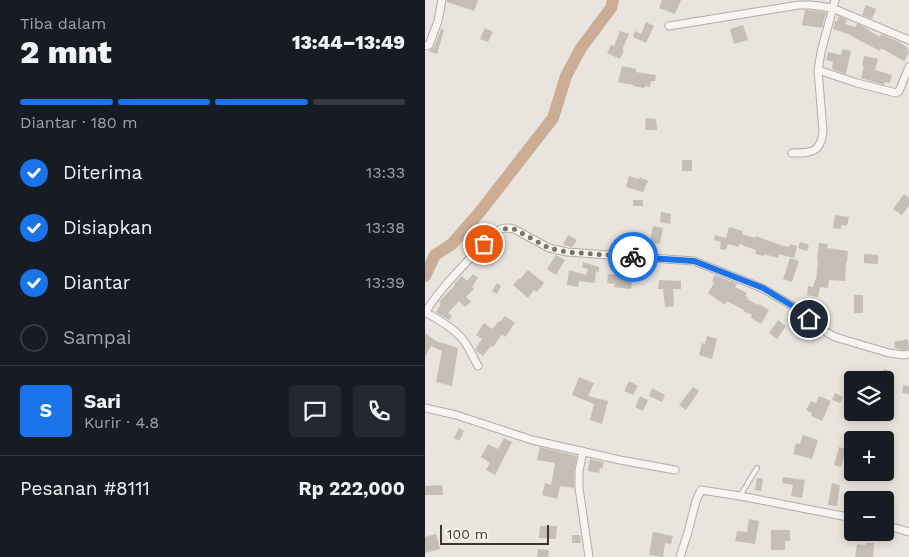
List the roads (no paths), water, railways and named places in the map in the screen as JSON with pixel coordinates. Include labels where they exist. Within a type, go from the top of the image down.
[{"type":"street","points":[[425,46],[429,45],[438,21],[442,0]]},
{"type":"street","points":[[792,153],[814,151],[822,139],[818,70],[835,0]]},
{"type":"street","points":[[669,26],[807,4],[833,8],[909,40]]},
{"type":"street","points":[[818,70],[893,93],[899,91],[908,73]]},
{"type":"street","points":[[478,366],[467,346],[458,335],[425,312],[428,302],[491,236],[502,228],[514,229],[549,248],[567,252],[694,261],[763,288],[796,308],[821,329],[835,337],[889,353],[909,354]]},
{"type":"street","points":[[425,408],[456,415],[532,440],[675,470]]},
{"type":"street","points":[[583,451],[578,480],[589,557]]},
{"type":"street","points":[[680,557],[701,490],[844,516]]},
{"type":"street","points":[[894,528],[909,532]]},
{"type":"lane","points":[[740,496],[757,468]]},
{"type":"waterway","points":[[425,276],[435,255],[452,244],[479,213],[553,118],[566,76],[581,48],[611,8],[613,0]]}]
